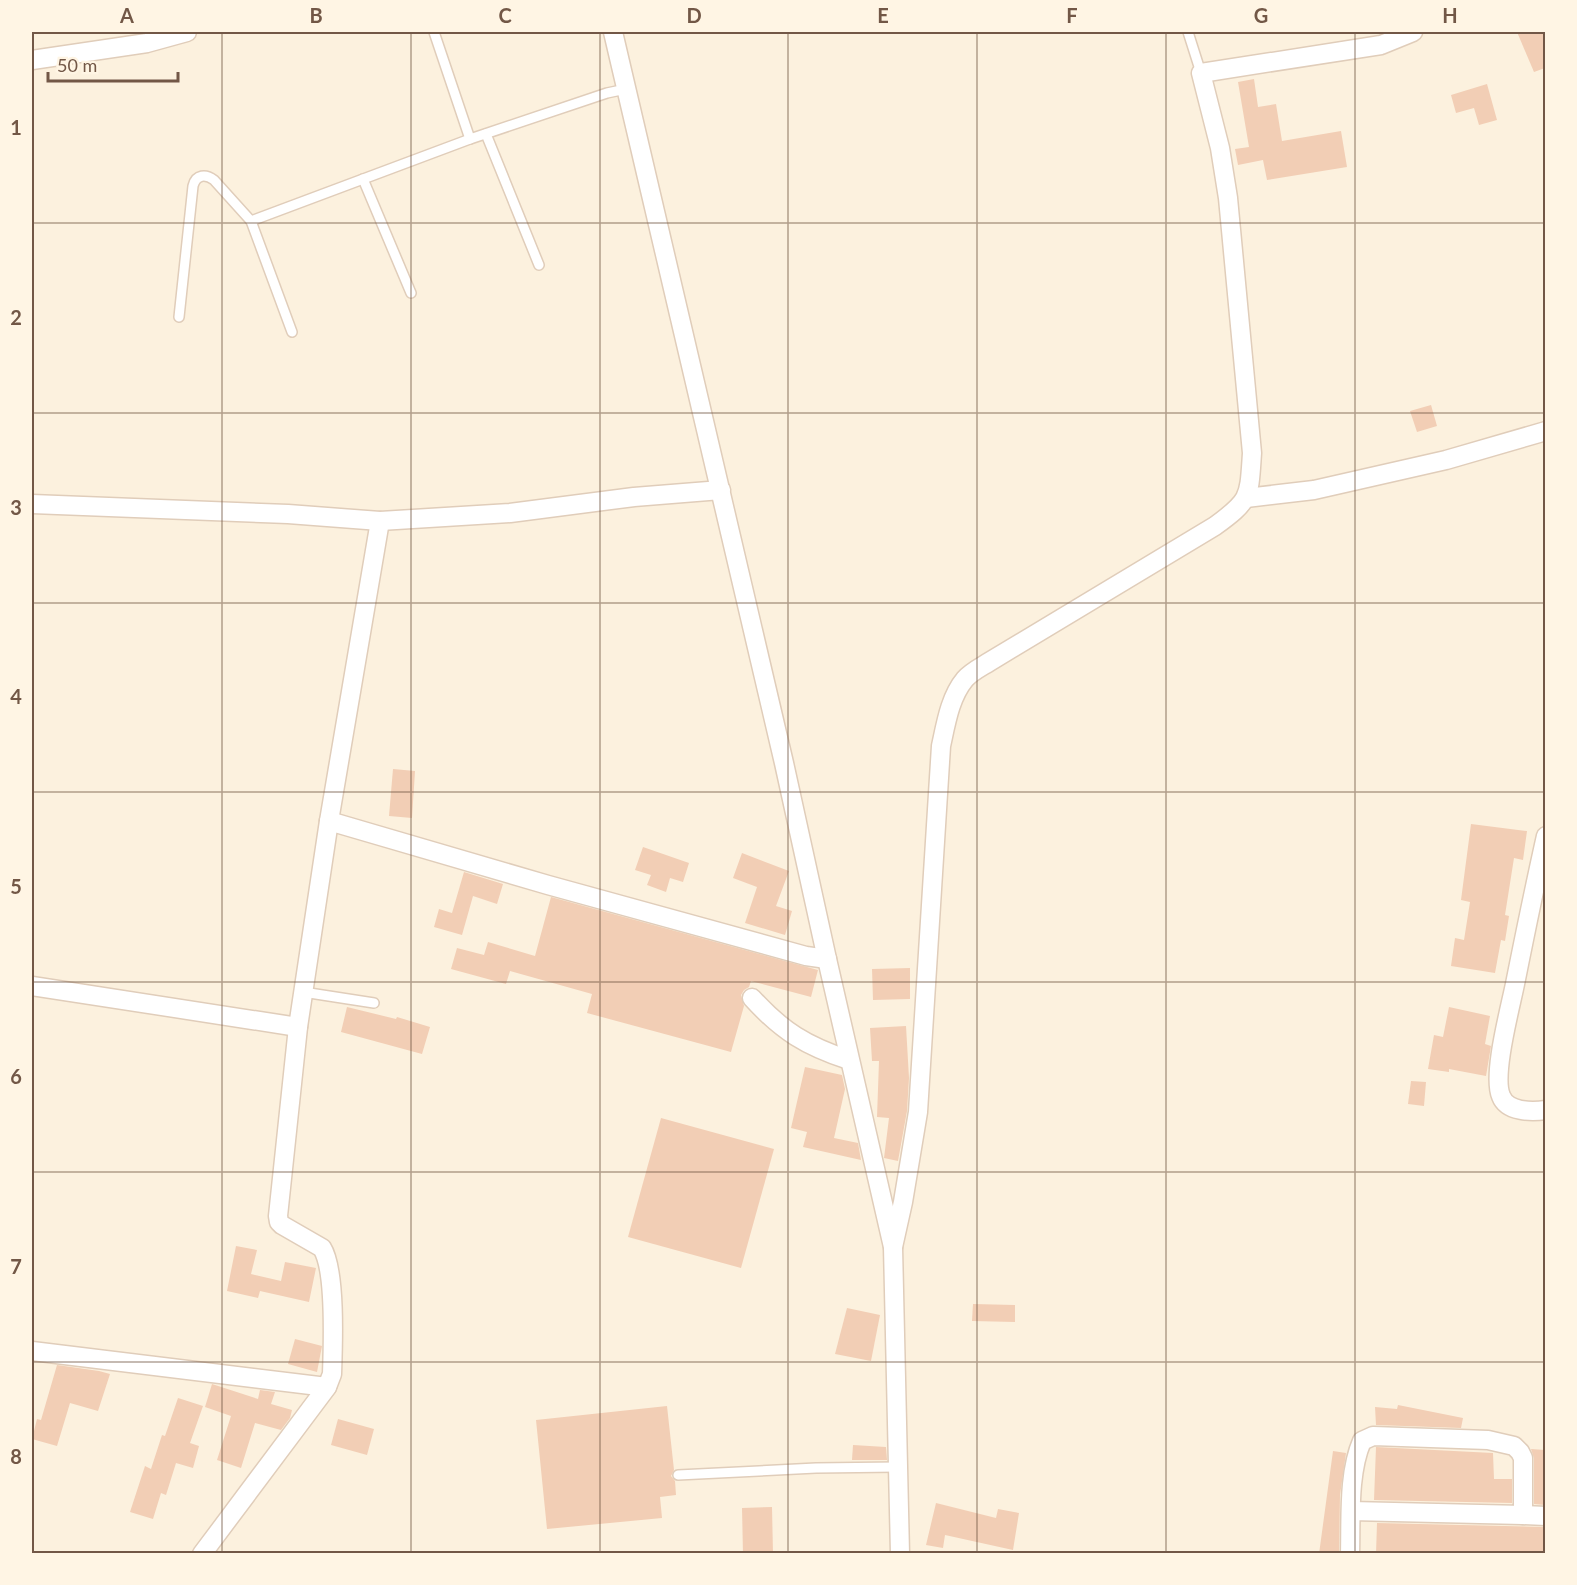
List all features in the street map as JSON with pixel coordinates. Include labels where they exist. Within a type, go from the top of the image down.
[{"type":"street","points":[[32,60],[147,43],[187,32]]},
{"type":"street","points":[[612,32],[721,490],[893,1246],[898,1467],[903,1553]]},
{"type":"street","points":[[893,1246],[918,1112],[941,746],[948,714],[957,691],[967,677],[989,662],[1215,526],[1238,509],[1246,498],[1250,482],[1252,453],[1236,274],[1220,148],[1201,73],[1381,45],[1413,32]]},
{"type":"street","points":[[1246,498],[1314,490],[1446,460],[1545,431]]},
{"type":"street","points":[[32,504],[288,514],[380,521],[510,513],[634,497],[721,490]]},
{"type":"street","points":[[202,1554],[327,1387],[332,1374],[328,1261],[322,1248],[282,1225],[278,1219],[303,992],[329,821],[380,521]]},
{"type":"street","points":[[329,821],[560,888],[806,956],[826,959]]},
{"type":"street","points":[[1545,836],[1503,1043],[1498,1085],[1505,1103],[1511,1107],[1533,1111],[1545,1110]]},
{"type":"street","points":[[32,986],[298,1027]]},
{"type":"street","points":[[752,998],[796,1038],[819,1050],[849,1060]]},
{"type":"street","points":[[32,1351],[327,1387]]},
{"type":"street","points":[[1350,1554],[1356,1460],[1362,1441],[1373,1436],[1488,1440],[1514,1446],[1523,1458],[1523,1515]]},
{"type":"street","points":[[1351,1511],[1545,1516]]},
{"type":"lane","points":[[434,32],[470,139]]},
{"type":"lane","points":[[1188,32],[1201,73]]},
{"type":"lane","points":[[251,221],[470,139],[607,93],[626,89]]},
{"type":"lane","points":[[486,134],[539,265]]},
{"type":"lane","points":[[179,317],[193,186],[197,178],[206,175],[251,221],[292,332]]},
{"type":"lane","points":[[363,180],[411,293]]},
{"type":"lane","points":[[303,992],[374,1003]]},
{"type":"lane","points":[[678,1475],[816,1468],[898,1467]]},
{"type":"building","points":[[1517,32],[1543,32],[1545,68],[1534,72]]},
{"type":"building","points":[[1254,79],[1258,107],[1276,104],[1282,141],[1341,131],[1347,167],[1267,180],[1263,160],[1238,165],[1235,149],[1249,147],[1238,82]]},
{"type":"building","points":[[1487,84],[1497,120],[1479,125],[1474,108],[1456,113],[1451,95]]},
{"type":"building","points":[[1431,405],[1437,426],[1417,432],[1410,411]]},
{"type":"building","points":[[393,769],[415,771],[412,818],[389,816]]},
{"type":"building","points":[[1471,824],[1527,831],[1523,860],[1514,858],[1505,915],[1509,916],[1505,941],[1501,940],[1495,973],[1451,966],[1455,938],[1464,940],[1470,902],[1461,900]]},
{"type":"building","points":[[643,847],[689,863],[683,882],[670,878],[666,892],[647,885],[651,875],[635,870]]},
{"type":"building","points":[[742,853],[789,871],[776,906],[792,911],[785,935],[745,923],[757,887],[733,878]]},
{"type":"building","points":[[464,872],[503,884],[497,904],[473,896],[462,935],[434,927],[439,909],[452,913]]},
{"type":"building","points":[[551,897],[818,970],[811,997],[751,981],[749,987],[741,995],[744,1006],[731,1052],[587,1013],[592,994],[510,971],[506,984],[451,969],[457,948],[484,955],[488,942],[535,956]]},
{"type":"building","points":[[910,968],[910,999],[873,1000],[872,969]]},
{"type":"building","points":[[347,1007],[396,1019],[397,1017],[430,1027],[422,1054],[341,1032]]},
{"type":"building","points":[[1449,1007],[1490,1016],[1485,1044],[1491,1046],[1486,1076],[1449,1069],[1449,1072],[1428,1069],[1434,1035],[1443,1037]]},
{"type":"building","points":[[906,1026],[909,1078],[907,1111],[898,1161],[884,1158],[889,1118],[877,1117],[879,1061],[872,1061],[870,1028]]},
{"type":"building","points":[[805,1067],[842,1075],[845,1089],[834,1138],[858,1143],[861,1160],[803,1147],[807,1132],[791,1128]]},
{"type":"building","points":[[1411,1081],[1426,1082],[1424,1106],[1408,1104]]},
{"type":"building","points":[[661,1118],[774,1149],[741,1268],[628,1237]]},
{"type":"building","points":[[236,1246],[257,1250],[251,1274],[281,1281],[285,1262],[316,1268],[309,1302],[260,1291],[258,1298],[227,1291]]},
{"type":"building","points":[[973,1304],[1015,1305],[1015,1322],[972,1321]]},
{"type":"building","points":[[847,1308],[880,1315],[871,1361],[835,1354]]},
{"type":"building","points":[[295,1339],[322,1346],[317,1372],[288,1364]]},
{"type":"building","points":[[57,1365],[110,1374],[98,1411],[70,1403],[57,1446],[32,1439],[37,1419],[41,1420]]},
{"type":"building","points":[[212,1384],[258,1399],[260,1390],[275,1392],[271,1404],[292,1410],[290,1418],[281,1430],[255,1423],[241,1468],[217,1460],[231,1416],[205,1407]]},
{"type":"building","points":[[178,1398],[203,1406],[190,1443],[199,1446],[193,1468],[176,1463],[166,1495],[161,1493],[153,1519],[130,1512],[145,1466],[151,1469],[162,1435],[165,1436]]},
{"type":"building","points":[[1398,1405],[1463,1418],[1461,1428],[1376,1425],[1375,1407],[1397,1409]]},
{"type":"building","points":[[667,1406],[674,1470],[671,1476],[675,1481],[676,1495],[660,1497],[662,1518],[547,1529],[536,1420]]},
{"type":"building","points":[[338,1419],[374,1429],[367,1455],[331,1445]]},
{"type":"building","points":[[853,1445],[886,1447],[887,1460],[852,1460]]},
{"type":"building","points":[[1376,1447],[1493,1453],[1494,1479],[1512,1479],[1512,1503],[1374,1500]]},
{"type":"building","points":[[1531,1449],[1545,1450],[1545,1505],[1534,1504],[1534,1458]]},
{"type":"building","points":[[1333,1451],[1346,1453],[1340,1495],[1339,1554],[1319,1554]]},
{"type":"building","points":[[936,1503],[996,1518],[998,1509],[1019,1513],[1013,1550],[945,1535],[943,1548],[926,1545]]},
{"type":"building","points":[[772,1507],[773,1554],[743,1554],[742,1508]]},
{"type":"building","points":[[1377,1523],[1545,1527],[1545,1551],[1516,1552],[1516,1554],[1376,1554]]}]
